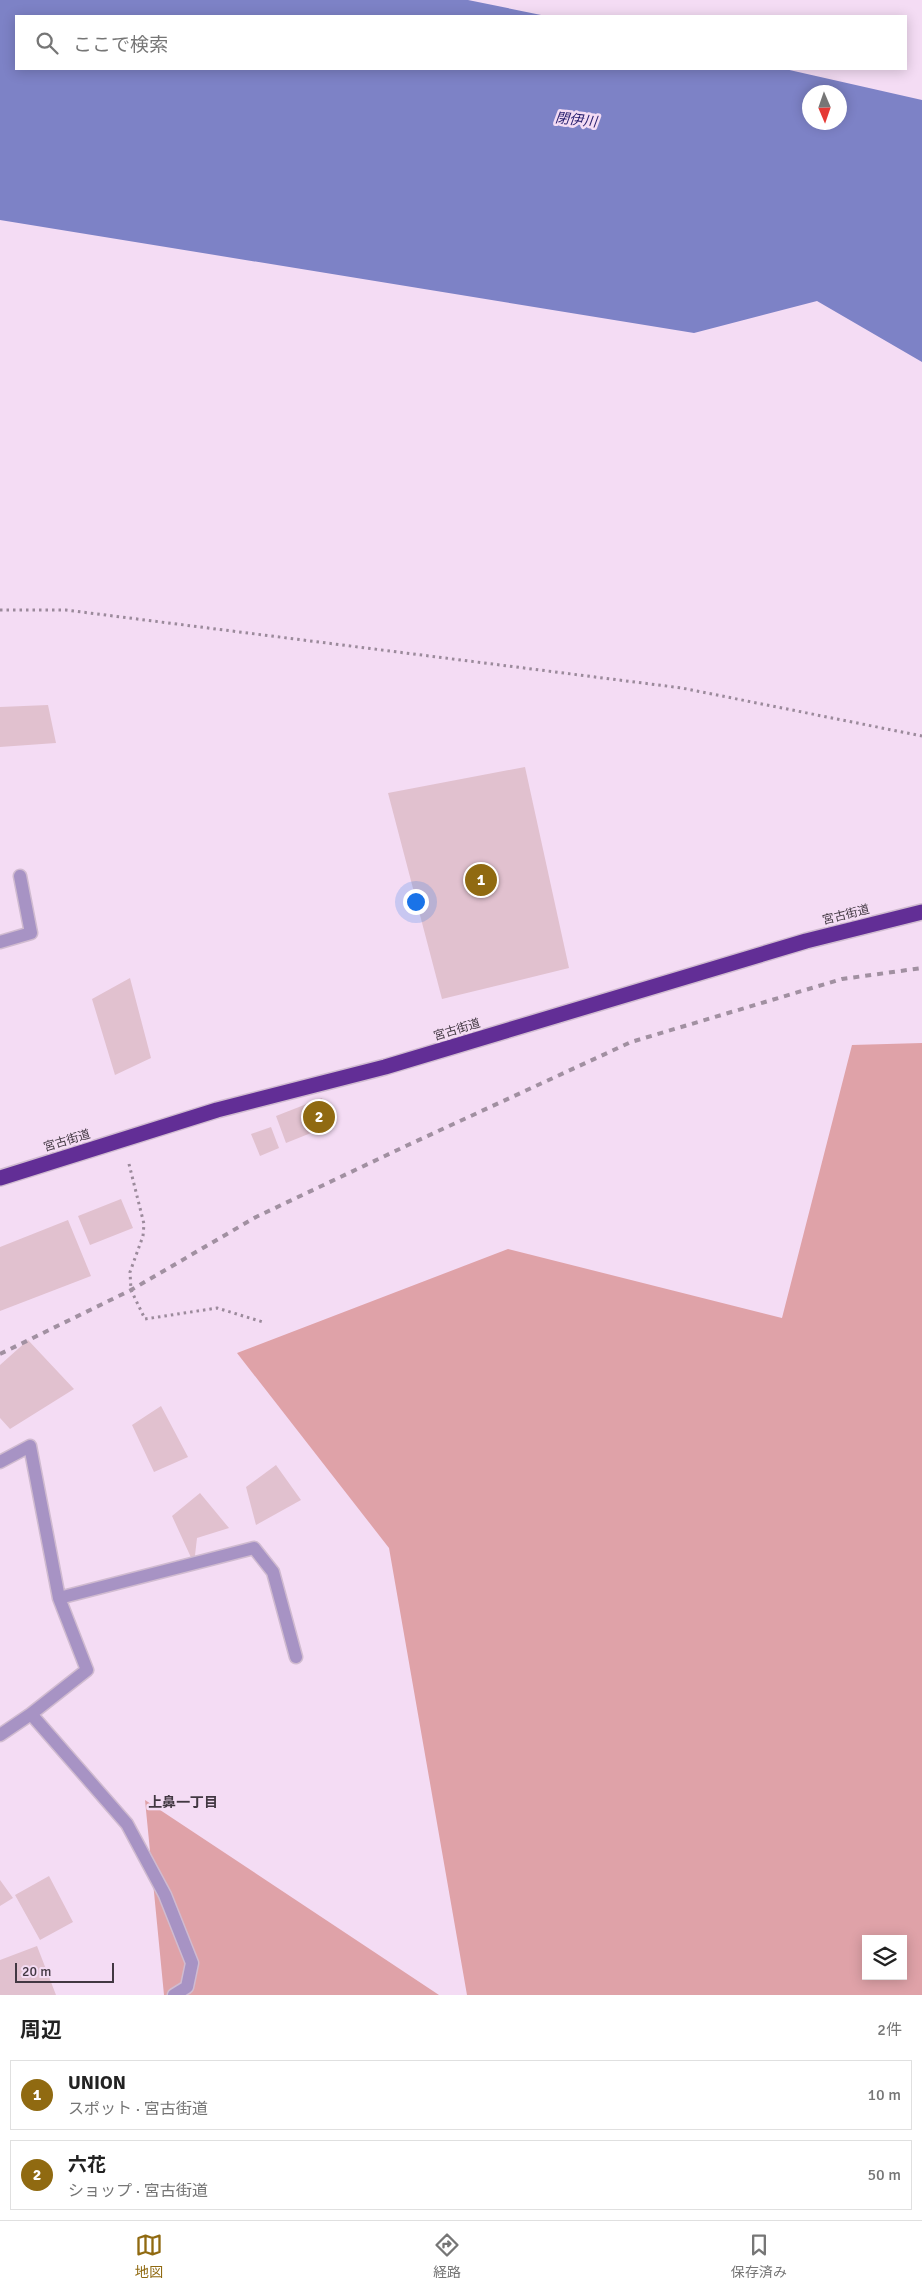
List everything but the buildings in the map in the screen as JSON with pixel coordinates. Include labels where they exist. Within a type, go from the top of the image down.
[{"type":"highway","name":"宮古街道","points":[[0,1178],[217,1110],[385,1068],[806,941],[922,912]]},
{"type":"street","points":[[0,942],[31,933],[20,876]]},
{"type":"street","points":[[0,1462],[30,1446],[59,1598],[87,1670],[32,1714],[0,1735]]},
{"type":"street","points":[[59,1598],[254,1548],[273,1572],[296,1657]]},
{"type":"street","points":[[32,1714],[128,1824],[166,1895],[192,1963],[188,1991],[174,1995]]},
{"type":"path","points":[[0,610],[66,610],[682,688],[922,736]]},
{"type":"path","points":[[123,1139],[144,1224],[143,1236],[130,1272],[131,1290],[144,1319],[217,1308],[263,1322]]},
{"type":"shaded area","points":[[922,1043],[922,1995],[467,1995],[389,1548],[237,1353],[508,1249],[782,1318],[852,1045]]},
{"type":"shaded area","points":[[145,1800],[439,1995],[164,1995]]},
{"type":"water","name":"閉伊川","points":[[0,0],[468,0],[541,15],[15,15],[15,70],[789,70],[922,100],[922,362],[817,301],[694,333],[0,220]]},
{"type":"railway","points":[[0,1354],[131,1290],[256,1217],[631,1042],[842,979],[922,968]]},
{"type":"place","name":"UNION","points":[[481,880]]},
{"type":"place","name":"六花","points":[[319,1117]]},
{"type":"district","name":"上鼻一丁目","points":[[183,1802]]}]
